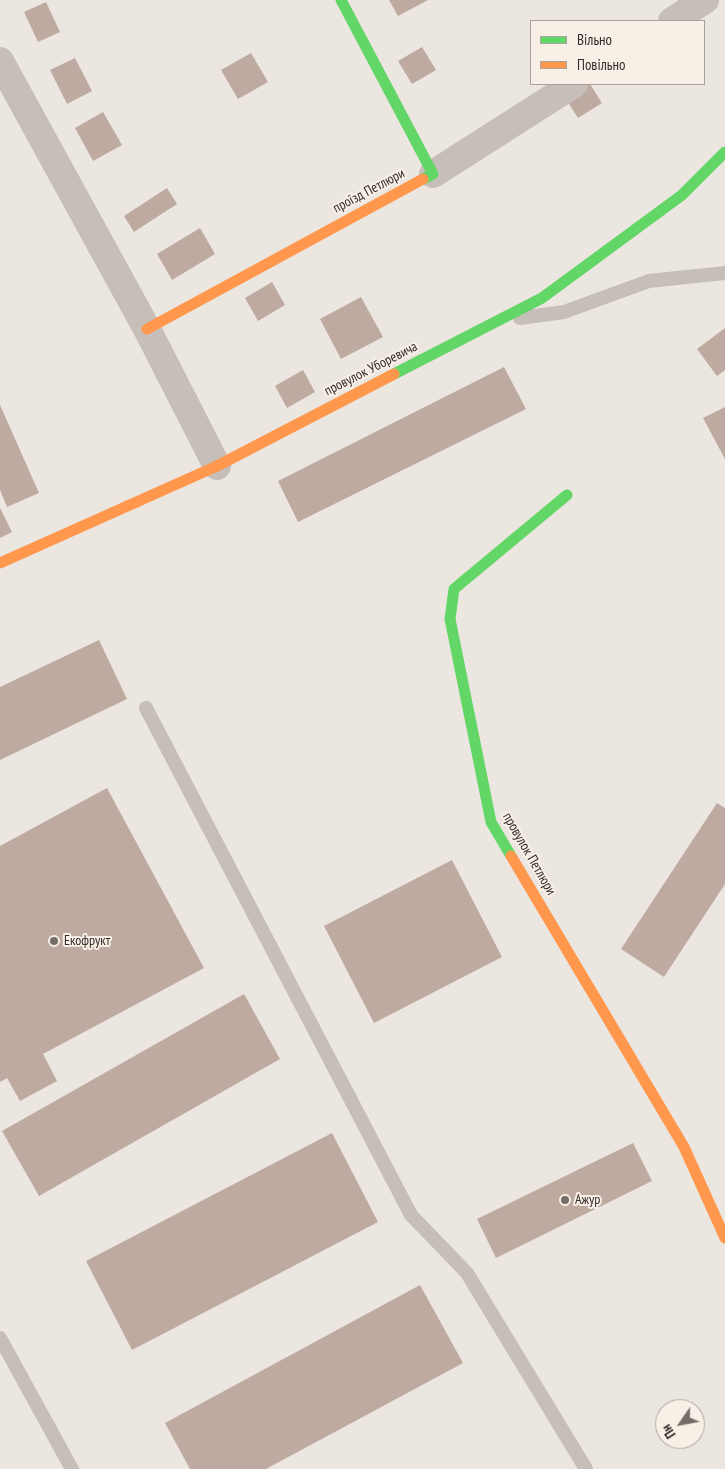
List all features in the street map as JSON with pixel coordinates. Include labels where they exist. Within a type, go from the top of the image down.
[{"type":"street","points":[[341,0],[433,174],[572,85]]},
{"type":"street","points":[[674,20],[706,0]]},
{"type":"street","points":[[0,61],[146,329],[217,466]]},
{"type":"street","name":"провулок Уборевича","points":[[0,563],[217,466],[542,298],[682,195],[725,152]]},
{"type":"street","name":"проїзд Петлюри","points":[[146,329],[433,174]]},
{"type":"street","name":"провулок Петлюри","points":[[568,495],[454,589],[450,619],[491,822],[684,1147],[725,1238]]},
{"type":"lane","points":[[497,321],[564,312],[649,281],[725,273]]},
{"type":"lane","points":[[146,708],[410,1215],[467,1273],[586,1469]]},
{"type":"lane","points":[[0,1338],[72,1469]]},
{"type":"building","points":[[389,0],[428,0],[398,16]]},
{"type":"building","points":[[46,2],[60,32],[38,42],[24,12]]},
{"type":"building","points":[[422,47],[436,70],[412,84],[398,61]]},
{"type":"building","points":[[251,53],[268,82],[238,99],[221,70]]},
{"type":"building","points":[[75,58],[92,91],[67,104],[50,70]]},
{"type":"building","points":[[581,85],[591,85],[602,103],[578,118],[564,96]]},
{"type":"building","points":[[103,112],[122,145],[93,161],[75,128]]},
{"type":"building","points":[[167,188],[177,204],[134,232],[124,216]]},
{"type":"building","points":[[200,228],[215,254],[172,280],[157,254]]},
{"type":"building","points":[[272,282],[285,305],[258,321],[245,298]]},
{"type":"building","points":[[361,297],[383,337],[341,359],[320,319]]},
{"type":"building","points":[[725,328],[725,370],[717,376],[697,349]]},
{"type":"building","points":[[504,367],[526,409],[298,522],[278,481]]},
{"type":"building","points":[[303,370],[315,392],[287,408],[275,386]]},
{"type":"building","points":[[0,405],[39,493],[7,507],[0,490]]},
{"type":"building","points":[[725,407],[725,459],[703,418]]},
{"type":"building","points":[[0,508],[12,532],[0,538]]},
{"type":"building","points":[[99,640],[127,699],[0,760],[0,687]]},
{"type":"building","points":[[107,788],[204,968],[43,1054],[57,1081],[20,1101],[7,1078],[0,1082],[0,846]]},
{"type":"building","points":[[717,803],[725,808],[725,884],[664,977],[621,949]]},
{"type":"building","points":[[452,860],[502,957],[374,1023],[324,926]]},
{"type":"building","points":[[244,994],[280,1059],[39,1196],[2,1131]]},
{"type":"building","points":[[332,1133],[378,1222],[132,1350],[86,1261]]},
{"type":"building","points":[[633,1143],[652,1181],[496,1258],[477,1219]]},
{"type":"building","points":[[420,1285],[463,1363],[266,1469],[190,1469],[165,1423]]},
{"type":"traffic: fast","points":[[341,0],[433,174],[423,179]]},
{"type":"traffic: fast","points":[[394,374],[542,298],[682,195],[725,152]]},
{"type":"traffic: fast","points":[[511,856],[491,822],[450,619],[454,589],[567,495]]},
{"type":"traffic: slow","points":[[147,329],[423,179]]},
{"type":"traffic: slow","points":[[0,563],[217,466],[394,374]]},
{"type":"traffic: slow","points":[[511,856],[684,1147],[725,1238]]},
{"type":"place","name":"Екофрукт","points":[[54,941]]},
{"type":"place","name":"Ажур","points":[[565,1200]]}]
